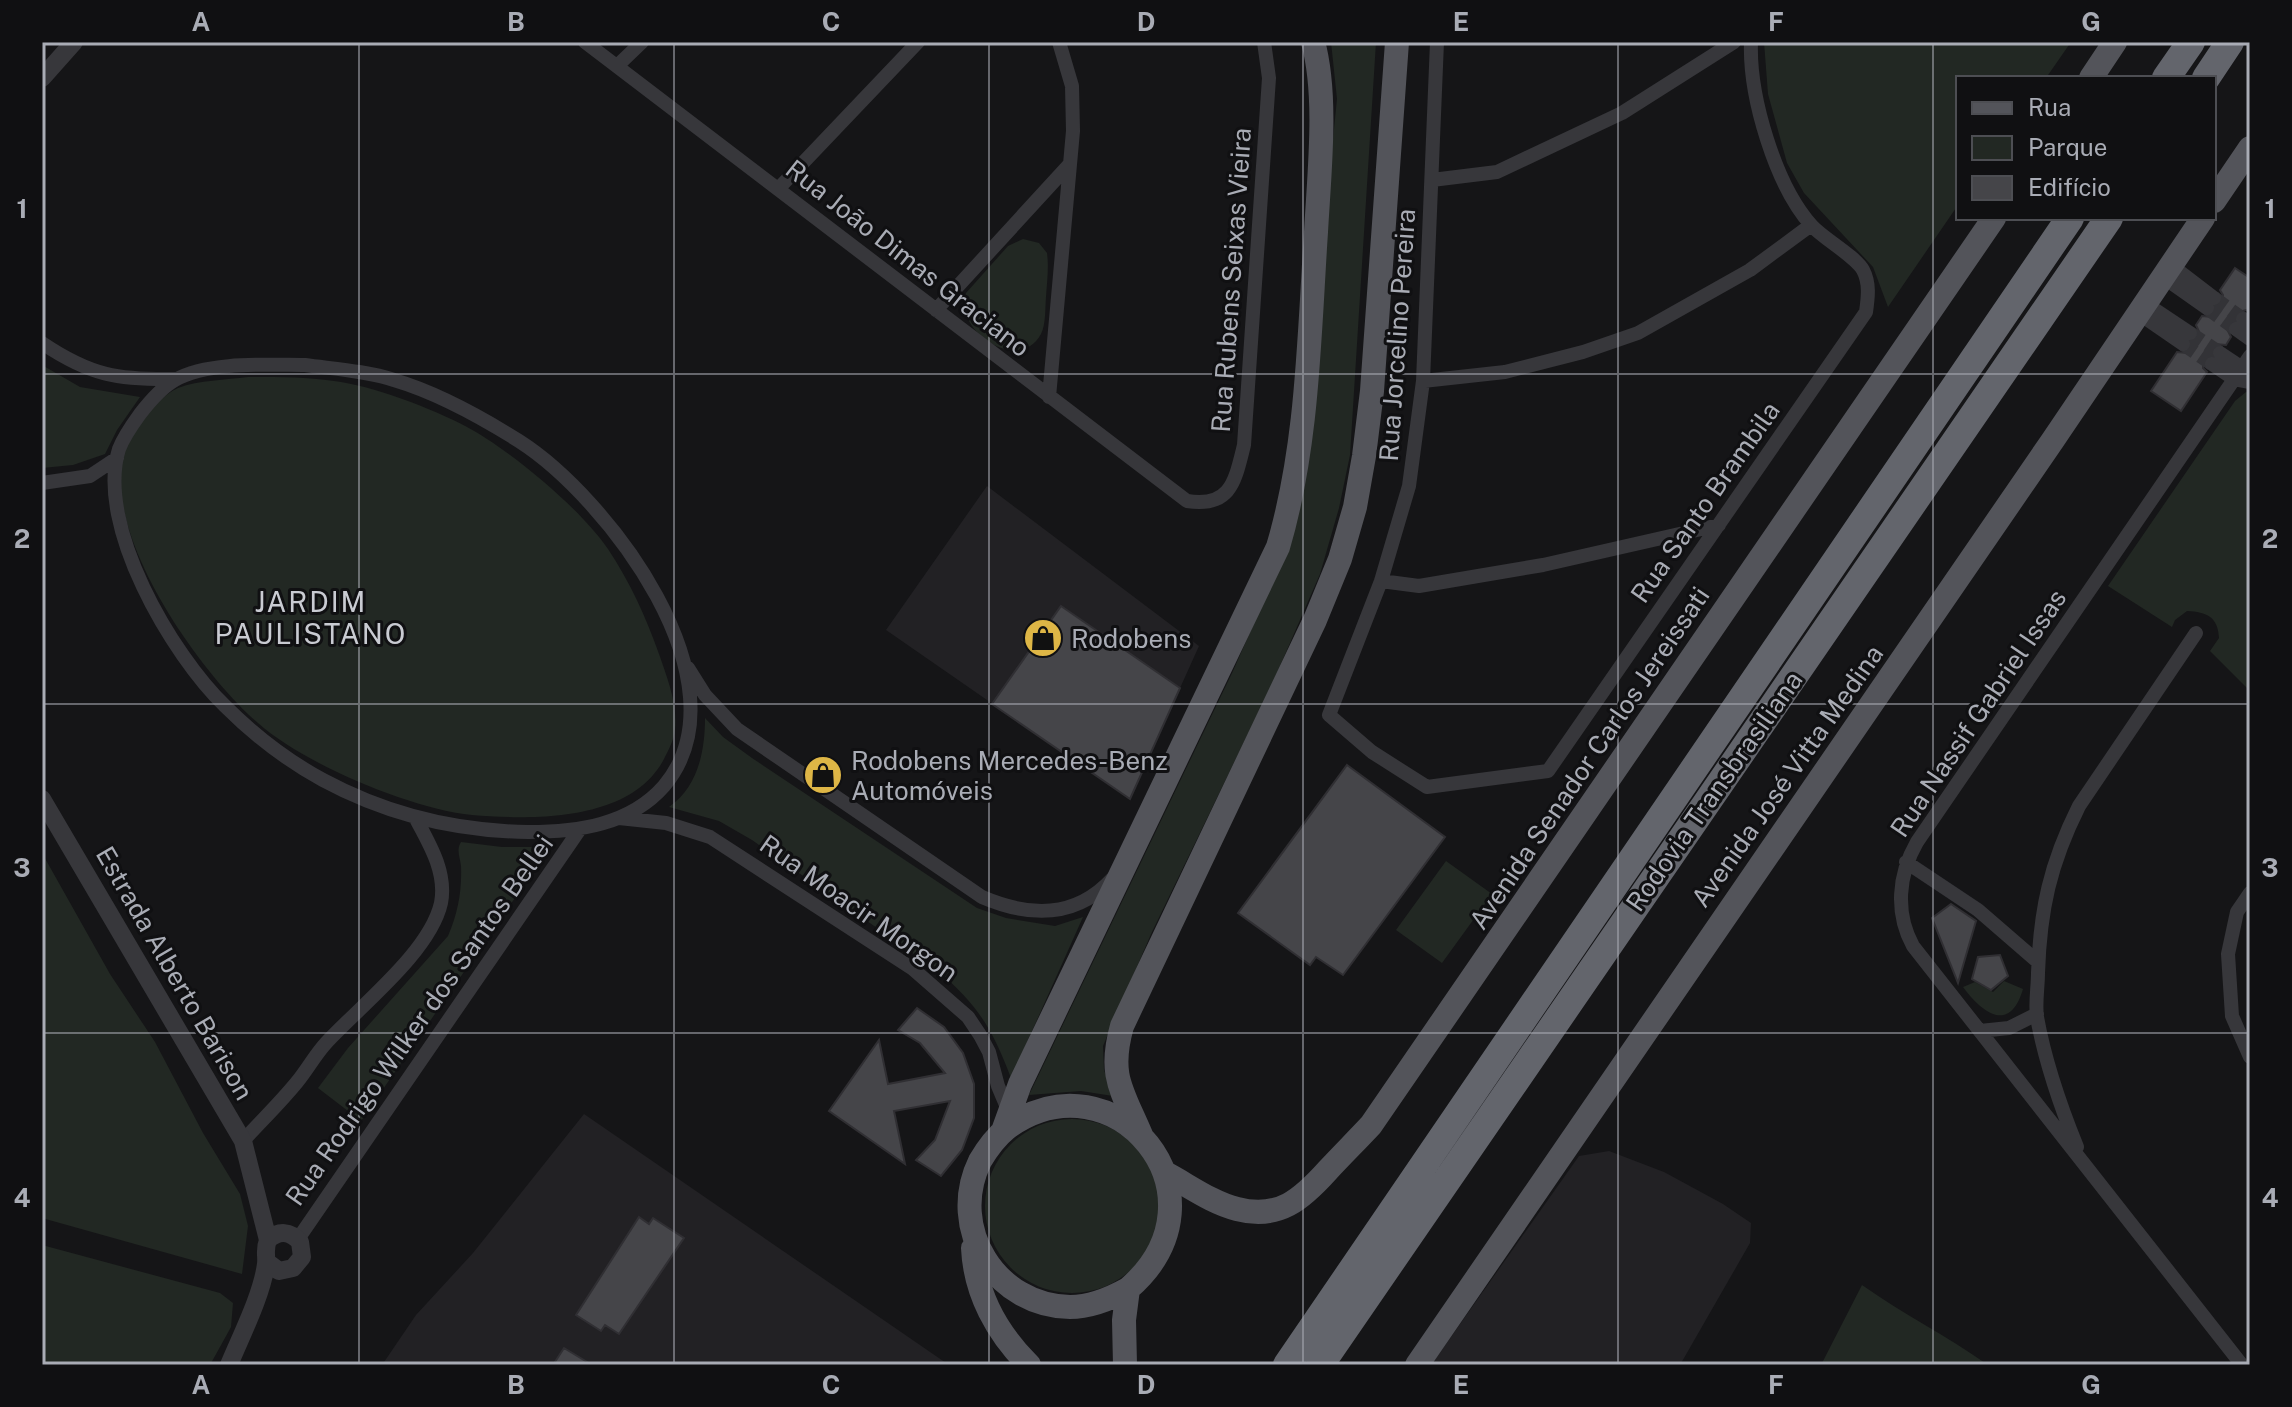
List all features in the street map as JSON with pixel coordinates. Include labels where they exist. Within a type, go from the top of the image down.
[{"type":"highway","points":[[2167,76],[2191,42]]},
{"type":"highway","points":[[2208,75],[2230,42]]},
{"type":"highway","points":[[2208,75],[2236,42]]},
{"type":"highway","name":"Rodovia Transbrasiliana","points":[[1287,1365],[2069,220]]},
{"type":"highway","name":"Rodovia Transbrasiliana","points":[[1320,1365],[2108,220]]},
{"type":"main road","points":[[1029,1365],[1013,1349],[987,1309],[974,1269],[969,1201],[974,1173],[1006,1122],[1278,547],[1290,507],[1303,412],[1320,159],[1320,100],[1313,42]]},
{"type":"main road","points":[[972,1233],[979,1251],[996,1274],[1018,1293],[1054,1306],[1083,1306],[1111,1298],[1128,1289],[1157,1257],[1166,1237],[1170,1194],[1165,1173],[1141,1135],[1117,1080],[1115,1053],[1122,1026],[1315,620],[1340,559],[1355,507],[1372,391],[1397,42]]},
{"type":"main road","points":[[2092,76],[2115,42]]},
{"type":"main road","points":[[2216,198],[2250,148]]},
{"type":"main road","name":"Avenida Senador Carlos Jereissati","points":[[1165,1173],[1237,1209],[1263,1212],[1278,1209],[1297,1201],[1314,1187],[1371,1125],[1993,220]]},
{"type":"main road","name":"Avenida José Vitta Medina","points":[[1417,1365],[2202,220]]},
{"type":"main road","points":[[1006,1122],[1041,1110],[1062,1106],[1083,1107],[1104,1112],[1141,1135]]},
{"type":"main road","points":[[1125,1365],[1124,1320],[1128,1289]]},
{"type":"street","points":[[42,78],[74,42]]},
{"type":"street","name":"Rua João Dimas Graciano","points":[[585,42],[1187,501],[1205,504]]},
{"type":"street","points":[[617,66],[642,42]]},
{"type":"street","points":[[779,188],[918,42]]},
{"type":"street","points":[[1049,397],[1073,131],[1072,86],[1059,42]]},
{"type":"street","name":"Rua Rubens Seixas Vieira","points":[[1205,504],[1220,499],[1232,485],[1244,445],[1269,78],[1264,42]]},
{"type":"street","name":"Rua Jorcelino Pereira","points":[[1329,715],[1381,581],[1409,486],[1423,381],[1437,42]]},
{"type":"street","points":[[1432,180],[1497,172],[1622,113],[1734,42]]},
{"type":"street","name":"Rua Santo Brambila","points":[[1329,715],[1372,752],[1427,787],[1548,771],[1866,312],[1869,292],[1863,269],[1811,225],[1777,167],[1756,94],[1750,63],[1751,42]]},
{"type":"street","points":[[936,310],[1068,166]]},
{"type":"street","points":[[1423,381],[1505,372],[1583,352],[1638,333],[1750,270],[1811,225]]},
{"type":"street","points":[[2167,271],[2211,303]]},
{"type":"street","points":[[2141,308],[2186,338]]},
{"type":"street","points":[[2243,324],[2250,339]]},
{"type":"street","points":[[42,343],[62,356],[113,377],[177,379],[210,370],[252,366],[319,367],[393,379],[477,416],[523,443],[561,475],[620,537],[647,578],[686,665],[705,695],[737,729],[982,897],[1007,908],[1052,912],[1073,908],[1104,888],[1124,867]]},
{"type":"street","points":[[2216,359],[2244,369],[2250,382]]},
{"type":"street","name":"Rua Nassif Gabriel Issas","points":[[2242,1365],[1913,946],[1905,931],[1900,898],[1906,862],[2244,369]]},
{"type":"street","points":[[177,379],[151,399],[130,428],[117,458],[117,503],[132,561],[169,637],[196,673],[224,705],[288,758],[323,780],[415,817],[460,827],[506,831],[580,829],[619,818],[654,797],[670,778],[680,759],[688,733],[686,665]]},
{"type":"street","points":[[42,483],[90,476],[117,458]]},
{"type":"street","points":[[1381,581],[1419,586],[1543,565],[1719,525]]},
{"type":"street","points":[[2085,1165],[2057,1097],[2037,1014],[2043,902],[2067,829],[2079,806],[2196,633]]},
{"type":"street","name":"Estrada Alberto Barison","points":[[42,799],[243,1141],[254,1178],[282,1237]]},
{"type":"street","points":[[243,1141],[296,1083],[323,1046],[417,949],[435,921],[441,901],[441,878],[430,846],[415,817]]},
{"type":"street","name":"Rua Moacir Morgon","points":[[619,818],[666,823],[710,837],[913,969],[968,1017],[980,1035],[989,1052],[1006,1122]]},
{"type":"street","name":"Rua Rodrigo Wilker dos Santos Bellei","points":[[282,1237],[580,829]]},
{"type":"street","points":[[1906,862],[1978,910],[2038,962]]},
{"type":"street","points":[[2250,893],[2237,912],[2228,954],[2232,1016],[2250,1057]]},
{"type":"street","points":[[1980,1031],[2009,1028],[2037,1014]]},
{"type":"street","points":[[229,1365],[267,1262],[265,1247],[282,1237],[303,1249],[299,1264],[286,1271],[250,1315]]},
{"type":"street","points":[[267,1262],[279,1271],[286,1271]]},
{"type":"shaded area","name":"Rodobens","points":[[987,486],[1199,646],[1130,799],[886,630]]},
{"type":"shaded area","points":[[584,1114],[949,1365],[382,1365],[416,1315],[473,1253]]},
{"type":"shaded area","points":[[1609,1151],[1664,1172],[1751,1223],[1750,1243],[1680,1365],[1431,1365],[1579,1156]]},
{"type":"green space","points":[[1331,42],[1376,42],[1350,455],[1339,508],[1320,574],[1273,682],[1151,934],[1103,1046],[1104,1070],[1113,1096],[1081,1091],[1029,1095],[1233,671],[1278,569],[1321,259],[1337,99]]},
{"type":"green space","points":[[1764,42],[2071,42],[2047,76],[1956,76],[1956,208],[1888,307],[1873,267],[1804,193],[1787,163],[1768,94]]},
{"type":"green space","points":[[1023,239],[1039,243],[1047,253],[1044,326],[1031,345],[1019,350],[1005,349],[978,334],[965,308],[966,293],[1008,246]]},
{"type":"green space","points":[[42,365],[80,387],[140,397],[105,454],[73,465],[42,468]]},
{"type":"green space","points":[[248,377],[349,383],[437,413],[467,427],[503,450],[543,481],[580,516],[608,549],[630,587],[654,640],[671,691],[676,720],[674,734],[664,759],[649,780],[629,795],[605,806],[578,812],[523,817],[447,811],[390,794],[330,769],[278,738],[235,700],[209,671],[160,599],[127,521],[120,485],[124,452],[130,439],[143,418],[164,397],[186,385]]},
{"type":"green space","points":[[2246,392],[2250,393],[2250,691],[2210,651],[2219,638],[2214,620],[2210,617],[2187,611],[2175,620],[2172,627],[2108,586],[2235,401]]},
{"type":"green space","points":[[705,718],[723,737],[752,758],[977,908],[1006,918],[1055,926],[1083,917],[1011,1078],[983,1019],[964,995],[938,971],[752,840],[719,821],[669,807],[687,789],[698,767]]},
{"type":"green space","points":[[461,842],[502,847],[543,847],[546,853],[361,1121],[318,1088],[348,1048],[448,936],[460,893]]},
{"type":"green space","points":[[42,853],[110,974],[155,1042],[203,1133],[240,1194],[248,1226],[242,1274],[42,1218]]},
{"type":"green space","points":[[1446,861],[1492,894],[1442,963],[1396,930]]},
{"type":"green space","points":[[2004,981],[2023,989],[2011,1011],[2003,1015],[1987,1011],[1963,987],[1975,982],[1993,992]]},
{"type":"green space","points":[[1072,1119],[1105,1126],[1133,1145],[1152,1173],[1159,1206],[1152,1239],[1133,1267],[1105,1286],[1072,1293],[1039,1286],[1011,1267],[992,1239],[985,1206],[992,1173],[1011,1145],[1039,1126]]},
{"type":"green space","points":[[42,1245],[220,1293],[233,1303],[231,1327],[210,1365],[42,1365]]},
{"type":"green space","points":[[1862,1285],[1957,1344],[1988,1365],[1821,1365]]},
{"type":"building","points":[[2235,268],[2250,278],[2250,309],[2235,313],[2226,327],[2231,337],[2226,345],[2215,344],[2203,359],[2203,368],[2207,372],[2181,411],[2151,391],[2177,352],[2187,353],[2192,349],[2193,342],[2200,334],[2196,325],[2202,316],[2212,317],[2222,303],[2220,290]]},
{"type":"building","points":[[1061,606],[1180,688],[1130,799],[992,704]]},
{"type":"building","points":[[1347,765],[1445,837],[1343,975],[1316,957],[1310,965],[1238,913]]},
{"type":"building","points":[[1951,904],[1976,921],[1958,983],[1932,918]]},
{"type":"building","points":[[2000,955],[2008,976],[1991,990],[1972,979],[1978,957]]},
{"type":"building","points":[[917,1008],[944,1027],[963,1053],[974,1084],[974,1118],[962,1150],[941,1176],[916,1160],[935,1140],[950,1101],[894,1111],[905,1164],[829,1111],[879,1040],[888,1084],[945,1073],[920,1043],[898,1030]]},
{"type":"building","points":[[639,1217],[649,1224],[653,1218],[684,1238],[619,1334],[605,1325],[601,1331],[576,1315]]},
{"type":"building","points":[[564,1348],[592,1365],[553,1365]]},
{"type":"tunnel","points":[[2214,298],[2243,319]]},
{"type":"tunnel","points":[[2207,308],[2236,329]]},
{"type":"tunnel","points":[[2190,333],[2220,353]]},
{"type":"tunnel","points":[[2183,344],[2212,364]]},
{"type":"place","name":"Rodobens","points":[[1043,638]]},
{"type":"place","name":"Rodobens Mercedes-Benz Automóveis","points":[[823,775]]},
{"type":"district","name":"JARDIM PAULISTANO","points":[[311,617]]}]
